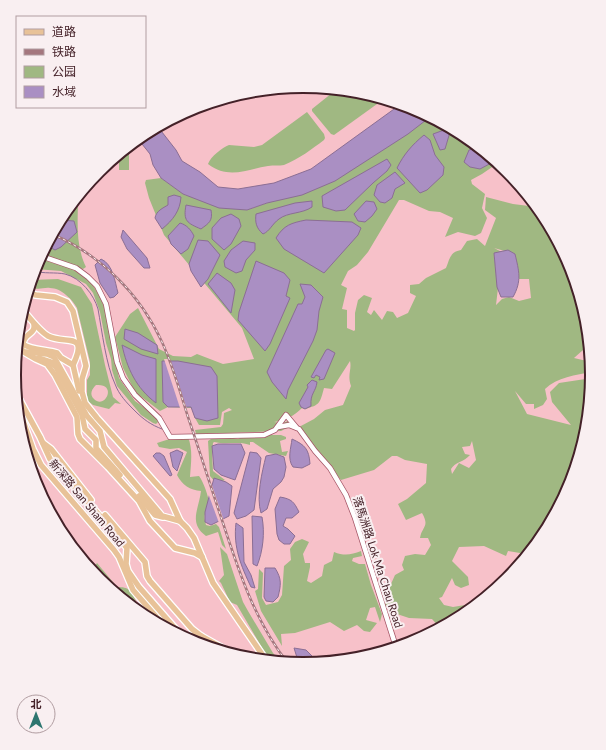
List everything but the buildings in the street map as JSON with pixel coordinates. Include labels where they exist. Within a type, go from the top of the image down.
[{"type":"main road","points":[[33,295],[55,297],[67,302],[73,311],[86,366],[82,379],[85,403]]},
{"type":"main road","points":[[27,316],[34,324],[49,337],[75,341],[78,345],[79,350],[73,365],[81,398],[97,418],[170,499],[180,522]]},
{"type":"main road","points":[[34,324],[35,328],[33,332],[26,335],[23,339],[23,344],[28,348],[57,352],[61,358],[73,365]]},
{"type":"main road","points":[[24,352],[52,362],[82,416],[85,429],[96,440],[96,448],[155,515],[180,522],[187,528],[194,538],[213,583],[262,654]]},
{"type":"main road","points":[[24,352],[47,354],[54,357],[87,416],[100,431],[104,447],[164,517]]},
{"type":"main road","points":[[24,352],[49,366],[78,417],[78,434],[80,439],[139,501],[150,521],[175,548],[195,553],[202,557]]},
{"type":"main road","name":"新深路 San Sham Road","points":[[23,409],[43,443],[50,459],[127,548],[127,568],[142,590],[172,625]]},
{"type":"main road","name":"新深路 San Sham Road","points":[[25,421],[33,449],[41,464],[114,550],[119,557],[133,590],[153,614]]},
{"type":"main road","name":"新深路 San Sham Road","points":[[43,443],[51,449],[86,495],[145,562],[147,576],[150,581],[192,629],[211,642]]},
{"type":"main road","name":"新深路 San Sham Road","points":[[195,636],[201,636]]},
{"type":"street","name":"落馬洲路 Lok Ma Chau Road","points":[[46,258],[76,268],[97,286],[106,304],[117,362],[123,378],[135,396],[159,418],[170,437],[264,435],[278,427],[286,415],[330,468],[346,495],[357,523],[394,642]]},
{"type":"street","name":"落馬洲路 Lok Ma Chau Road","points":[[278,427],[286,425],[296,427]]},
{"type":"green space","points":[[330,94],[358,98],[378,103],[334,135],[331,134],[312,111],[312,109]]},
{"type":"green space","points":[[307,112],[324,134],[325,138],[315,147],[295,160],[284,165],[268,166],[238,172],[223,171],[208,164],[217,153],[229,145],[254,147],[262,145]]},
{"type":"green space","points":[[423,119],[475,151],[493,167],[471,180],[472,184],[485,194],[482,208],[487,218],[481,233],[475,236],[458,232],[445,237],[453,218],[440,212],[429,211],[404,200],[399,200],[368,252],[357,265],[348,271],[341,285],[347,288],[342,309],[347,310],[347,328],[354,331],[355,330],[355,313],[358,300],[364,295],[372,298],[367,312],[371,315],[374,310],[382,320],[387,311],[393,312],[397,318],[408,313],[416,296],[410,293],[410,285],[419,284],[426,278],[446,268],[452,254],[461,250],[467,241],[477,239],[485,246],[496,218],[485,210],[486,197],[513,204],[529,206],[547,234],[564,267],[580,320],[583,338],[584,350],[574,358],[584,360],[585,373],[561,379],[550,385],[545,389],[547,399],[543,405],[534,409],[534,404],[526,404],[515,391],[527,414],[571,425],[552,402],[550,392],[559,383],[585,379],[583,412],[580,430],[564,483],[547,516],[520,555],[520,553],[508,551],[506,556],[484,546],[459,547],[452,561],[468,577],[469,585],[461,588],[455,585],[452,578],[442,597],[439,598],[444,605],[453,607],[465,606],[436,624],[432,619],[409,618],[397,614],[392,617],[389,615],[390,609],[385,606],[385,601],[389,596],[382,593],[383,589],[391,584],[395,575],[404,570],[402,565],[405,556],[415,554],[425,555],[431,545],[428,538],[420,538],[425,526],[422,513],[406,520],[398,504],[407,499],[426,483],[427,464],[392,456],[374,470],[341,480],[299,427],[314,419],[325,410],[343,405],[351,386],[349,378],[350,361],[332,389],[324,388],[317,405],[305,409],[302,408],[290,417],[274,422],[282,423],[291,420],[293,425],[281,431],[196,434],[195,430],[221,427],[223,424],[224,413],[232,410],[229,408],[222,412],[220,425],[199,425],[192,408],[168,407],[160,411],[135,392],[123,368],[115,337],[130,314],[138,308],[159,349],[173,356],[191,357],[197,354],[223,364],[254,359],[242,328],[164,235],[149,198],[145,183],[146,180],[161,178],[185,195],[250,209],[267,203]],"holes":[[[494,248],[515,254],[519,279],[529,279],[531,298],[519,301],[509,297],[502,299],[496,305],[498,288],[494,254],[504,253]],[[472,441],[476,460],[469,468],[459,463],[452,474],[451,469],[457,463],[470,455],[465,454],[462,447],[470,446]]]},
{"type":"green space","points":[[129,154],[129,170],[119,170],[119,161]]},
{"type":"green space","points":[[78,204],[80,250],[86,267],[83,269],[47,257],[59,234]]},
{"type":"green space","points":[[45,260],[65,266],[82,274],[92,284],[101,298],[105,310],[119,378],[135,401],[155,415],[159,421],[156,424],[141,415],[117,386],[112,370],[111,359],[106,343],[100,312],[93,293],[86,284],[61,271],[41,269]]},
{"type":"green space","points":[[58,279],[81,287],[92,304],[113,397],[121,404],[115,403],[109,409],[93,405],[88,401],[87,380],[90,375],[90,362],[77,308],[69,298],[54,288],[35,288],[37,280]],"holes":[[[96,385],[103,385],[107,388],[107,395],[102,401],[98,401],[92,397],[93,388]]]},
{"type":"green space","points":[[270,435],[281,435],[286,437],[286,439],[280,441],[282,452],[288,451],[286,456],[269,453],[253,442],[250,442],[250,445],[241,443],[214,442],[212,453],[213,471],[225,480],[215,482],[210,476],[208,441],[211,439],[238,439],[242,437],[256,438]]},
{"type":"green space","points":[[179,436],[188,437],[190,442],[190,477],[199,476],[207,493],[209,504],[205,515],[206,525],[210,526],[216,524],[219,527],[226,549],[222,545],[218,532],[206,536],[197,526],[196,515],[201,491],[193,489],[181,482],[177,475],[187,452],[179,448],[170,449],[159,447],[157,443]]},
{"type":"green space","points":[[302,539],[309,542],[303,554],[305,563],[310,563],[307,581],[311,583],[322,576],[324,565],[332,561],[334,552],[348,554],[361,551],[362,556],[353,558],[352,561],[359,564],[365,564],[382,614],[380,622],[375,607],[370,608],[366,620],[377,623],[370,632],[364,631],[357,625],[344,631],[330,622],[295,633],[281,634],[282,646],[261,611],[255,591],[258,589],[259,569],[263,573],[262,598],[266,605],[278,602],[282,595],[284,566],[291,560],[290,549],[295,542]]},
{"type":"green space","points":[[220,547],[227,554],[243,602],[275,655],[266,655],[237,605],[230,602],[219,581],[224,575]]},
{"type":"green space","points":[[97,563],[117,587],[104,574],[95,565]]},
{"type":"green space","points":[[117,587],[129,590],[133,594],[136,601],[131,599]]},
{"type":"water","points":[[395,108],[425,121],[408,134],[335,181],[302,195],[267,203],[247,210],[219,208],[183,194],[161,178],[153,165],[150,154],[142,144],[161,131],[176,150],[182,161],[200,172],[218,187],[238,189],[274,183],[311,169]]},
{"type":"water","points":[[443,130],[449,134],[445,149],[440,150],[433,134]]},
{"type":"water","points":[[424,135],[430,140],[435,155],[444,167],[443,175],[427,190],[420,193],[397,168],[402,158]]},
{"type":"water","points":[[472,149],[490,164],[480,169],[470,167],[464,162],[469,150]]},
{"type":"water","points":[[387,159],[391,165],[387,171],[345,210],[336,211],[323,207],[322,196]]},
{"type":"water","points":[[395,172],[405,183],[395,189],[392,198],[385,203],[380,202],[374,195],[377,185]]},
{"type":"water","points":[[174,195],[181,197],[179,207],[173,219],[162,229],[155,218],[160,210],[168,205],[168,197]]},
{"type":"water","points":[[312,201],[312,207],[283,217],[263,234],[257,227],[256,214],[295,203]]},
{"type":"water","points":[[366,201],[374,202],[377,209],[365,222],[358,221],[354,214]]},
{"type":"water","points":[[186,205],[211,210],[210,221],[201,229],[189,223],[185,215]]},
{"type":"water","points":[[231,214],[239,219],[241,226],[231,244],[224,250],[212,239],[212,228],[221,218]]},
{"type":"water","points":[[306,220],[352,222],[361,228],[358,235],[324,273],[284,249],[276,238],[288,225]]},
{"type":"water","points":[[67,221],[74,221],[77,232],[61,247],[55,250],[51,248]]},
{"type":"water","points":[[180,223],[185,225],[194,236],[188,249],[181,254],[171,244],[168,236]]},
{"type":"water","points":[[123,230],[147,258],[150,268],[144,268],[127,249],[121,237]]},
{"type":"water","points":[[198,240],[208,241],[220,255],[208,279],[201,287],[191,271],[189,264]]},
{"type":"water","points":[[243,241],[255,243],[255,250],[246,260],[242,271],[236,273],[225,267],[224,261],[231,250]]},
{"type":"water","points":[[508,250],[515,254],[519,281],[513,297],[501,297],[497,287],[494,253]]},
{"type":"water","points":[[101,259],[105,261],[113,274],[118,293],[114,297],[110,298],[100,283],[95,265]]},
{"type":"water","points":[[256,261],[284,273],[290,280],[286,296],[290,298],[270,344],[265,351],[238,320],[239,312]]},
{"type":"water","points":[[217,273],[231,283],[235,290],[231,313],[208,284]]},
{"type":"water","points":[[300,284],[311,285],[323,297],[319,311],[317,330],[288,390],[286,399],[272,382],[267,372],[298,304],[302,304],[305,297]]},
{"type":"water","points":[[125,329],[138,333],[157,345],[158,354],[141,349],[124,339]]},
{"type":"water","points":[[122,345],[142,355],[156,359],[156,403],[143,391],[133,377]]},
{"type":"water","points":[[328,349],[335,353],[324,379],[319,380],[320,377],[316,375],[314,378],[311,377],[326,350]]},
{"type":"water","points":[[162,361],[178,361],[211,367],[217,376],[218,418],[207,421],[195,418],[191,407],[168,407],[163,402]]},
{"type":"water","points":[[312,380],[317,382],[311,398],[311,406],[305,409],[301,407],[299,403],[308,387],[307,385]]},
{"type":"water","points":[[292,439],[306,448],[309,455],[310,464],[302,468],[293,467],[290,461]]},
{"type":"water","points":[[218,444],[241,444],[245,453],[235,480],[221,475],[214,469],[212,446]]},
{"type":"water","points":[[177,450],[183,453],[177,471],[173,467],[170,453]]},
{"type":"water","points":[[250,452],[257,453],[261,458],[254,510],[246,516],[237,519],[234,513]]},
{"type":"water","points":[[156,453],[160,453],[164,456],[172,475],[170,476],[153,456]]},
{"type":"water","points":[[276,454],[284,457],[286,467],[284,477],[273,489],[267,509],[261,513],[259,492],[266,456]]},
{"type":"water","points":[[214,478],[226,482],[232,486],[229,516],[211,525],[205,522],[205,512]]},
{"type":"water","points":[[280,497],[292,502],[299,512],[292,518],[286,518],[283,526],[295,536],[290,544],[284,544],[279,540],[277,534],[275,509]]},
{"type":"water","points":[[252,516],[262,517],[263,523],[263,542],[257,566],[253,564]]},
{"type":"water","points":[[236,523],[243,528],[244,562],[251,575],[255,588],[251,587],[239,556],[235,532]]},
{"type":"water","points":[[265,568],[275,568],[280,579],[278,597],[273,602],[266,601],[264,597]]},
{"type":"water","points":[[294,648],[306,650],[312,656],[303,657],[297,657]]},
{"type":"pier","points":[[164,359],[170,359],[187,409],[180,408]]},
{"type":"pier","points":[[211,482],[224,521],[219,523],[208,493]]},
{"type":"waterway","points":[[40,272],[71,276],[81,283],[90,293],[98,309],[109,367],[119,392],[126,402],[141,417],[162,429]]},
{"type":"railway","points":[[57,237],[87,253],[103,265],[130,292],[153,324],[173,370],[235,560],[249,596],[266,630],[283,656]]}]
